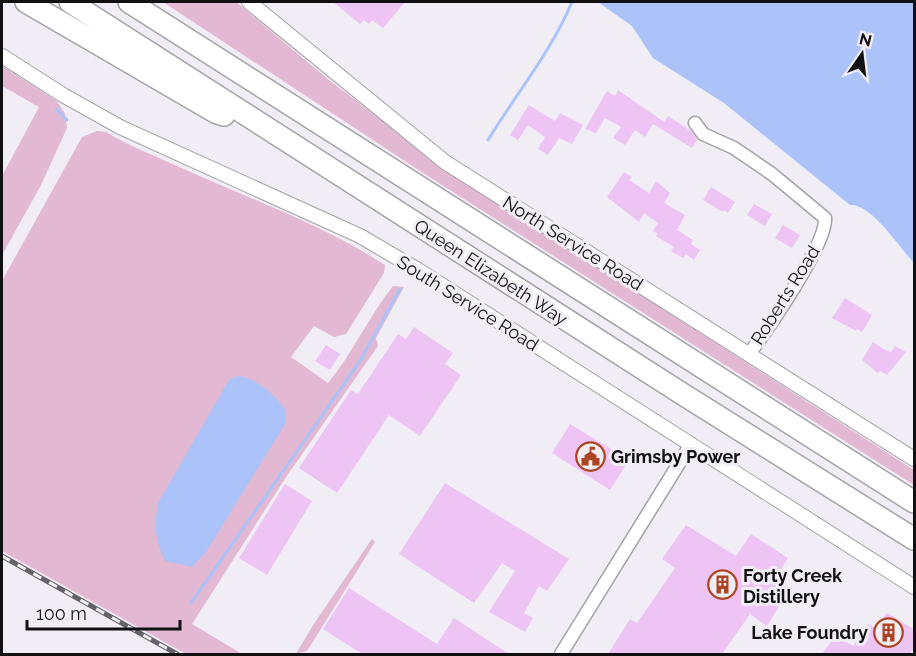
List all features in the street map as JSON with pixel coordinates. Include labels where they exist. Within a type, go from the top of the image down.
[{"type":"highway","points":[[26,2],[215,112],[259,124]]},
{"type":"highway","name":"Queen Elizabeth Way","points":[[70,2],[684,395],[915,538]]},
{"type":"highway","name":"Queen Elizabeth Way","points":[[129,2],[915,502]]},
{"type":"highway","points":[[139,2],[165,24]]},
{"type":"street","name":"North Service Road","points":[[249,2],[445,162],[915,459]]},
{"type":"street","name":"South Service Road","points":[[2,56],[120,127],[360,237],[473,304],[915,587]]},
{"type":"street","name":"Roberts Road","points":[[695,123],[703,134],[734,148],[772,174],[825,218],[825,228],[809,261],[749,354]]},
{"type":"street","points":[[561,654],[691,444]]},
{"type":"shaded area","points":[[163,2],[236,2],[329,80],[458,178],[914,470],[914,485],[420,171]]},
{"type":"shaded area","points":[[2,66],[57,101],[65,114],[67,128],[41,185],[2,255],[2,176],[39,107],[2,86]]},
{"type":"shaded area","points":[[97,131],[106,132],[123,142],[335,236],[385,265],[384,273],[346,334],[334,337],[314,326],[291,357],[328,383],[393,286],[404,287],[376,338],[378,346],[286,477],[192,624],[242,654],[186,654],[2,551],[2,281],[82,137]]},
{"type":"shaded area","points":[[372,539],[375,542],[307,651],[296,654],[313,625]]},
{"type":"water","points":[[598,2],[914,2],[914,263],[885,228],[867,211],[850,205],[724,103],[653,58],[632,26]]},
{"type":"water","points":[[237,376],[258,383],[277,400],[286,411],[285,424],[206,552],[192,567],[165,561],[156,533],[158,503],[229,380]]},
{"type":"building","points":[[333,2],[405,2],[383,28],[372,20],[369,24],[364,20],[360,24]]},
{"type":"building","points":[[618,90],[664,122],[668,116],[691,131],[697,140],[692,148],[653,124],[645,137],[635,130],[625,145],[613,138],[621,127],[605,118],[596,133],[585,129],[607,91],[615,96]]},
{"type":"building","points":[[529,105],[555,121],[560,113],[583,125],[572,144],[559,138],[548,155],[538,149],[545,137],[528,125],[518,140],[510,135]]},
{"type":"building","points":[[624,172],[632,177],[629,180],[649,193],[656,181],[670,193],[664,203],[685,215],[677,230],[693,240],[691,244],[700,250],[694,260],[686,254],[683,258],[671,251],[674,247],[656,236],[658,234],[653,231],[658,223],[644,213],[639,222],[607,197]]},
{"type":"building","points":[[711,187],[735,202],[728,213],[703,200]]},
{"type":"building","points":[[754,204],[772,214],[765,226],[747,215]]},
{"type":"building","points":[[783,225],[800,235],[792,248],[775,238]]},
{"type":"building","points":[[845,298],[872,315],[862,332],[832,318]]},
{"type":"building","points":[[414,327],[453,353],[445,364],[461,375],[420,436],[389,415],[337,493],[299,468],[351,390],[358,394],[398,334],[406,339]]},
{"type":"building","points":[[873,342],[891,352],[895,346],[906,352],[887,375],[880,371],[878,373],[862,360]]},
{"type":"building","points":[[326,345],[340,354],[330,370],[315,361]]},
{"type":"building","name":"Grimsby Power","points":[[570,424],[629,460],[610,490],[552,453]]},
{"type":"building","points":[[445,483],[569,559],[547,591],[539,586],[524,613],[533,618],[525,632],[489,612],[515,571],[502,563],[474,603],[399,554]]},
{"type":"building","points":[[285,484],[312,501],[267,575],[239,558]]},
{"type":"building","name":"Forty Creek Distillery","points":[[686,525],[736,556],[751,534],[788,558],[774,580],[789,590],[767,626],[750,614],[722,654],[608,654],[630,619],[637,623],[675,568],[662,559]]},
{"type":"building","points":[[349,588],[437,644],[454,618],[509,654],[362,654],[323,629]]},
{"type":"building","name":"Lake Foundry","points":[[887,613],[915,630],[915,646],[910,654],[822,654],[836,635],[853,646],[868,624],[876,628]]},
{"type":"waterway","points":[[488,140],[544,56],[572,2]]},
{"type":"waterway","points":[[56,109],[67,120]]},
{"type":"waterway","points":[[191,603],[360,361],[400,289]]},
{"type":"railway","points":[[2,556],[177,654]]},
{"type":"place","name":"Grimsby Power","points":[[590,456]]},
{"type":"place","name":"Forty Creek Distillery","points":[[722,585]]},
{"type":"place","name":"Lake Foundry","points":[[889,632]]}]
